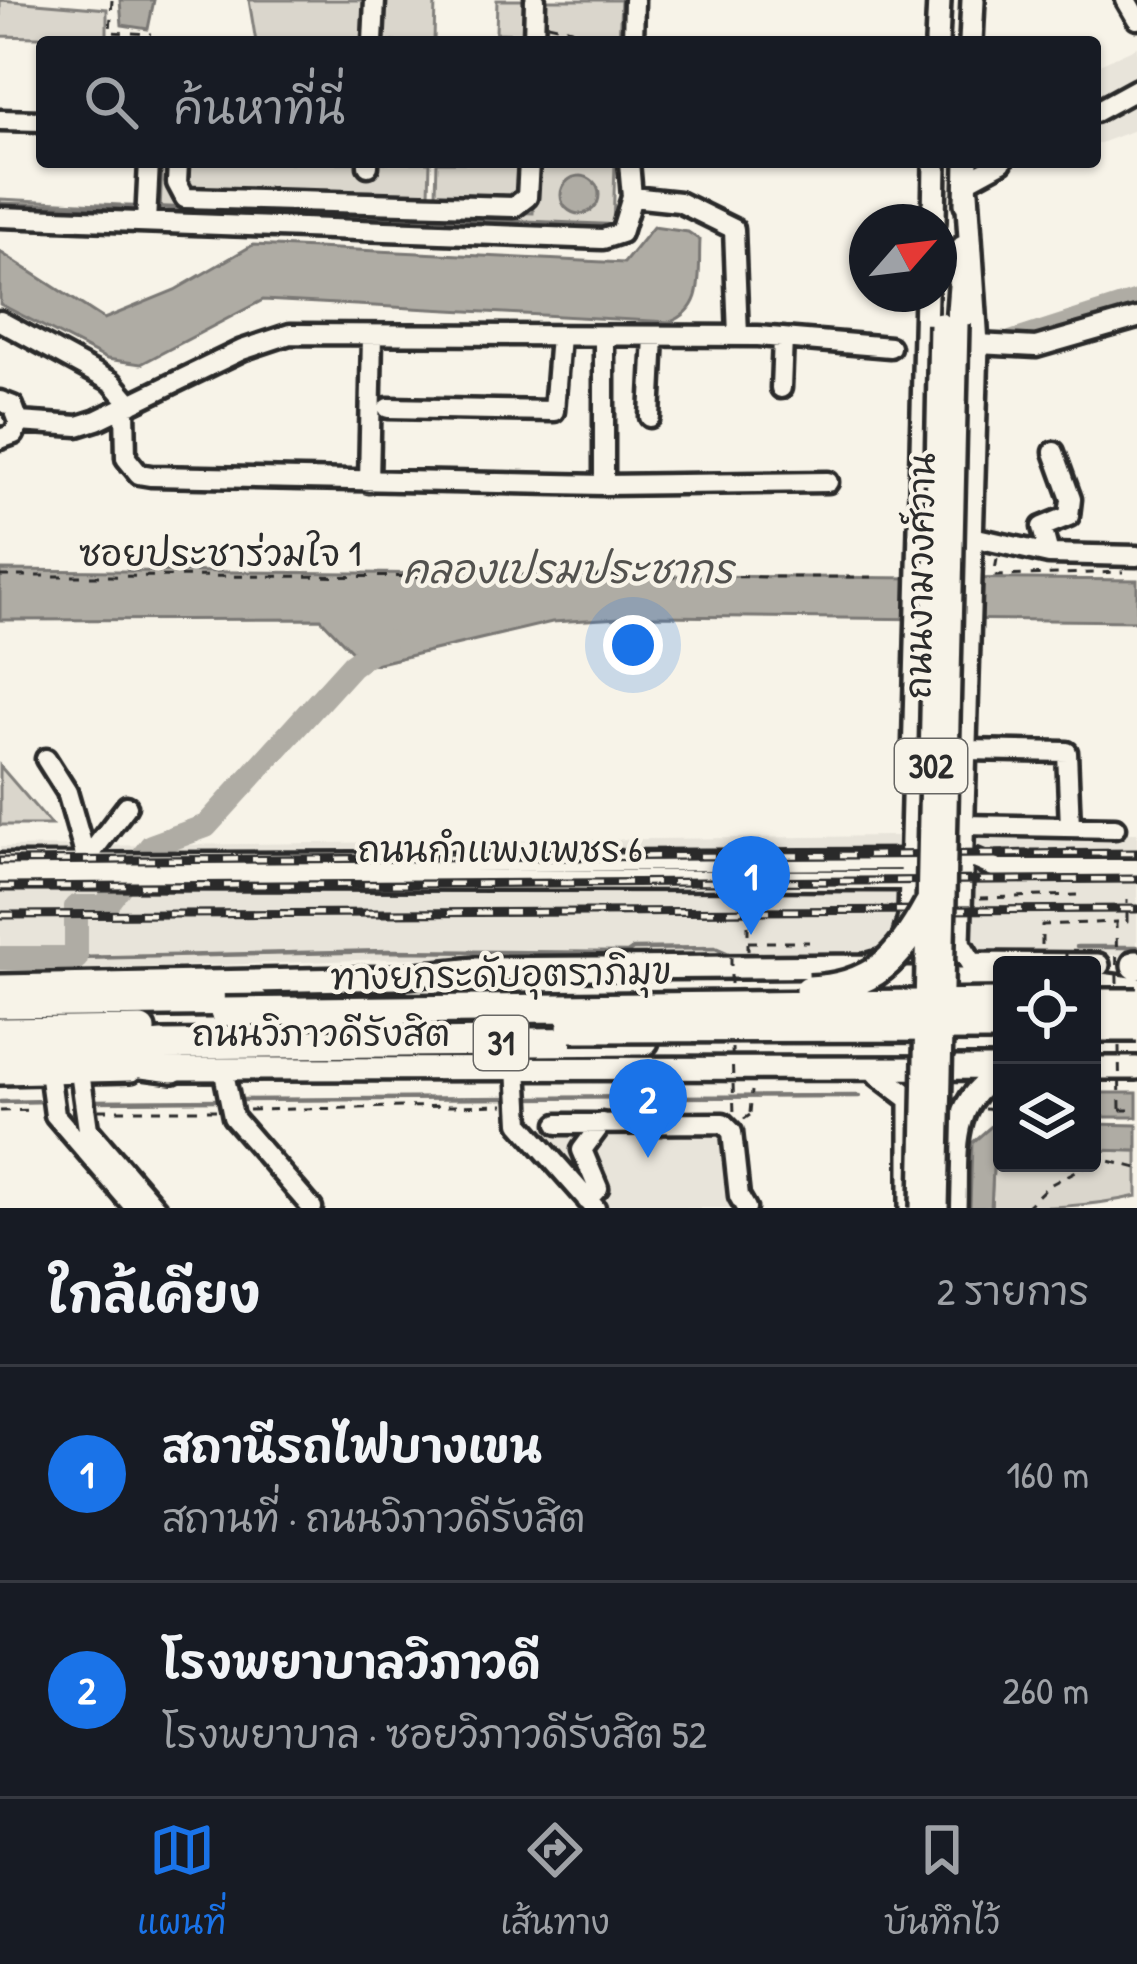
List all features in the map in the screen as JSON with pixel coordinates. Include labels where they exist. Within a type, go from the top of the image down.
[{"type":"highway","points":[[224,1012],[454,998],[831,989],[884,968],[902,953],[928,906]]},
{"type":"highway","points":[[103,1003],[172,982]]},
{"type":"highway","points":[[1101,982],[1137,993]]},
{"type":"highway","points":[[1101,984],[1137,1003]]},
{"type":"highway","name":"ทางยกระดับอุตราภิมุข","points":[[0,1016],[993,1000]]},
{"type":"highway","name":"ถนนวิภาวดีรังสิต","points":[[0,1004],[993,1000]]},
{"type":"highway","name":"ทางยกระดับอุตราภิมุข","points":[[0,1032],[993,1027]]},
{"type":"highway","points":[[1101,1027],[1137,1027]]},
{"type":"highway","name":"ถนนวิภาวดีรังสิต","points":[[0,1053],[65,1066],[162,1045],[993,1036]]},
{"type":"highway","points":[[1101,1038],[1137,1038]]},
{"type":"highway","points":[[65,1066],[173,1069]]},
{"type":"main road","points":[[938,36],[939,0]]},
{"type":"main road","points":[[971,36],[973,0]]},
{"type":"main road","points":[[934,204],[935,168]]},
{"type":"main road","points":[[967,178],[976,344],[959,943],[972,964],[993,966]]},
{"type":"main road","name":"ถนนงามวงศ์วาน","points":[[922,1208],[949,324],[967,178]]},
{"type":"main road","points":[[387,978],[476,969],[866,966],[896,951],[905,936],[910,870],[925,312]]},
{"type":"main road","name":"ถนนงามวงศ์วาน","points":[[938,1208],[949,324],[945,312]]},
{"type":"main road","points":[[910,780],[922,811],[954,809],[964,782]]},
{"type":"main road","points":[[1101,975],[1136,965]]},
{"type":"main road","name":"ถนนวิภาวดีรังสิต","points":[[0,986],[387,978],[993,979]]},
{"type":"main road","name":"ถนนวิภาวดีรังสิต","points":[[0,1073],[65,1066]]},
{"type":"main road","points":[[1101,1068],[1137,1068]]},
{"type":"main road","name":"ถนนวิภาวดีรังสิต","points":[[173,1069],[993,1071]]},
{"type":"main road","points":[[872,1070],[907,1091],[913,1134],[911,1208]]},
{"type":"main road","points":[[955,1208],[958,1123],[974,1093],[993,1078]]},
{"type":"main road","points":[[913,1134],[930,1110],[944,1108],[958,1123]]},
{"type":"street","points":[[373,36],[375,0]]},
{"type":"street","points":[[534,32],[535,0]]},
{"type":"street","points":[[633,36],[634,0]]},
{"type":"street","points":[[1126,0],[1137,19]]},
{"type":"street","points":[[1101,109],[1137,89]]},
{"type":"street","points":[[0,120],[36,122]]},
{"type":"street","points":[[146,222],[148,168]]},
{"type":"street","points":[[178,168],[177,183],[185,198],[514,207],[527,197],[529,168]]},
{"type":"street","points":[[0,218],[603,239],[621,233],[632,197],[630,168]]},
{"type":"street","points":[[632,197],[679,202],[734,229],[738,336]]},
{"type":"street","points":[[976,344],[1036,347],[1137,318]]},
{"type":"street","points":[[0,321],[112,382],[128,405],[126,458],[139,474],[604,485],[828,482]]},
{"type":"street","points":[[19,422],[78,426],[266,339],[290,334],[738,336],[890,347]]},
{"type":"street","points":[[368,482],[372,336]]},
{"type":"street","points":[[388,408],[554,411],[560,336]]},
{"type":"street","points":[[604,336],[604,485]]},
{"type":"street","points":[[650,417],[654,336]]},
{"type":"street","points":[[782,388],[783,338]]},
{"type":"street","points":[[0,401],[13,406],[19,422],[14,434],[0,439]]},
{"type":"street","points":[[1049,554],[1042,527],[1070,516],[1071,499],[1054,452]]},
{"type":"street","points":[[972,537],[1049,554],[1137,556]]},
{"type":"street","points":[[966,750],[1067,752],[1070,827]]},
{"type":"street","points":[[46,760],[67,792],[88,861]]},
{"type":"street","points":[[88,861],[127,806]]},
{"type":"street","points":[[962,825],[1115,828]]},
{"type":"street","name":"ถนนกำแพงเพชร 6","points":[[0,879],[117,872],[961,870],[1003,860],[1137,869]]},
{"type":"street","name":"ถนนกำแพงเพชร 6","points":[[0,864],[88,861],[117,872]]},
{"type":"street","points":[[65,1066],[55,1115],[135,1208]]},
{"type":"street","points":[[65,1066],[88,1129],[156,1208]]},
{"type":"street","points":[[517,1067],[517,1098],[525,1131],[591,1204],[598,1188],[583,1145],[602,1123]]},
{"type":"street","points":[[224,1068],[229,1102],[312,1208]]},
{"type":"street","points":[[659,1124],[661,1068]]},
{"type":"street","points":[[557,1124],[729,1126],[739,1196],[746,1208]]},
{"type":"path","points":[[112,0],[110,32],[151,34]]},
{"type":"path","points":[[534,32],[564,26],[576,36]]},
{"type":"path","points":[[998,557],[994,576],[1137,572]]},
{"type":"path","name":"ซอยประชาร่วมใจ 1","points":[[0,576],[872,577]]},
{"type":"path","points":[[1003,860],[1077,849]]},
{"type":"path","points":[[1010,897],[1077,895]]},
{"type":"path","points":[[1052,956],[1042,950],[1042,925],[1116,922]]},
{"type":"path","points":[[748,926],[748,959]]},
{"type":"path","points":[[748,942],[809,943]]},
{"type":"path","points":[[750,1115],[752,1091]]},
{"type":"path","points":[[91,1110],[229,1102],[517,1098]]},
{"type":"path","points":[[978,1109],[993,1110]]},
{"type":"path","points":[[0,1111],[44,1110]]},
{"type":"path","points":[[1120,1110],[1137,1110]]},
{"type":"path","points":[[734,1115],[750,1115]]},
{"type":"path","points":[[744,1119],[750,1115]]},
{"type":"path","points":[[1101,1159],[1137,1168]]},
{"type":"path","points":[[1024,1208],[1048,1186],[1074,1172]]},
{"type":"shaded area","points":[[0,0],[107,9],[107,36],[0,36]]},
{"type":"shaded area","points":[[120,0],[154,0],[148,29],[122,25]]},
{"type":"shaded area","points":[[249,0],[370,0],[368,36],[255,36]]},
{"type":"shaded area","points":[[380,0],[435,0],[434,36],[378,36]]},
{"type":"shaded area","points":[[497,0],[526,0],[525,34],[496,33]]},
{"type":"shaded area","points":[[542,0],[621,0],[619,36],[540,36]]},
{"type":"shaded area","points":[[1137,47],[1137,129],[1101,143],[1101,63]]},
{"type":"shaded area","points":[[162,168],[174,168],[180,203],[533,213],[536,168],[615,168],[613,229],[160,214]]},
{"type":"shaded area","points":[[184,168],[430,168],[429,194],[185,190]]},
{"type":"shaded area","points":[[437,168],[524,168],[523,199],[441,198],[436,194]]},
{"type":"shaded area","points":[[580,176],[594,181],[599,195],[594,209],[580,214],[566,209],[561,195],[566,181]]},
{"type":"shaded area","points":[[0,199],[120,205],[126,213],[0,208]]},
{"type":"shaded area","points":[[653,227],[688,232],[700,240],[695,299],[682,316],[670,322],[263,300],[141,364],[107,359],[0,304],[0,252],[104,319],[175,290],[253,245],[624,263]]},
{"type":"shaded area","points":[[0,570],[1137,580],[1137,621],[655,616],[552,622],[366,666],[321,619],[0,620]]},
{"type":"shaded area","points":[[0,766],[51,825],[0,825]]},
{"type":"shaded area","points":[[1137,833],[1137,955],[415,958],[0,973],[0,847]]},
{"type":"shaded area","points":[[1101,1093],[1137,1093],[1137,1117],[1101,1117]]},
{"type":"shaded area","points":[[1101,1124],[1137,1125],[1137,1151],[1101,1150]]},
{"type":"shaded area","points":[[993,1125],[991,1208],[970,1208],[972,1143]]},
{"type":"shaded area","points":[[538,1128],[732,1131],[738,1208],[609,1208]]},
{"type":"shaded area","points":[[1101,1150],[1137,1151],[1137,1196],[1065,1206],[991,1208],[993,1167],[993,1172],[1101,1172]]},
{"type":"waterway","points":[[0,204],[138,207]]},
{"type":"waterway","points":[[150,207],[607,225]]},
{"type":"waterway","points":[[1010,338],[1137,297]]},
{"type":"waterway","points":[[0,958],[76,958],[76,907],[104,907],[151,846],[206,826],[352,665],[385,641]]},
{"type":"waterway","points":[[1077,947],[1137,947]]},
{"type":"waterway","points":[[76,958],[388,951],[627,953],[633,949],[715,948],[729,954],[754,954]]},
{"type":"waterway","points":[[667,1097],[859,1096]]},
{"type":"waterway","points":[[523,1098],[655,1097]]},
{"type":"waterway","points":[[235,1100],[511,1098]]},
{"type":"waterway","points":[[91,1101],[223,1100]]},
{"type":"waterway","points":[[0,1102],[50,1101]]},
{"type":"railway","points":[[0,861],[1137,853]]},
{"type":"railway","points":[[0,887],[1137,879]]},
{"type":"railway","points":[[0,915],[1137,909]]},
{"type":"place","name":"สถานีรถไฟบางเขน","points":[[751,935]]},
{"type":"place","name":"โรงพยาบาลวิภาวดี","points":[[648,1158]]},
{"type":"water label","name":"คลองเปรมประชากร","points":[[568,568]]}]
